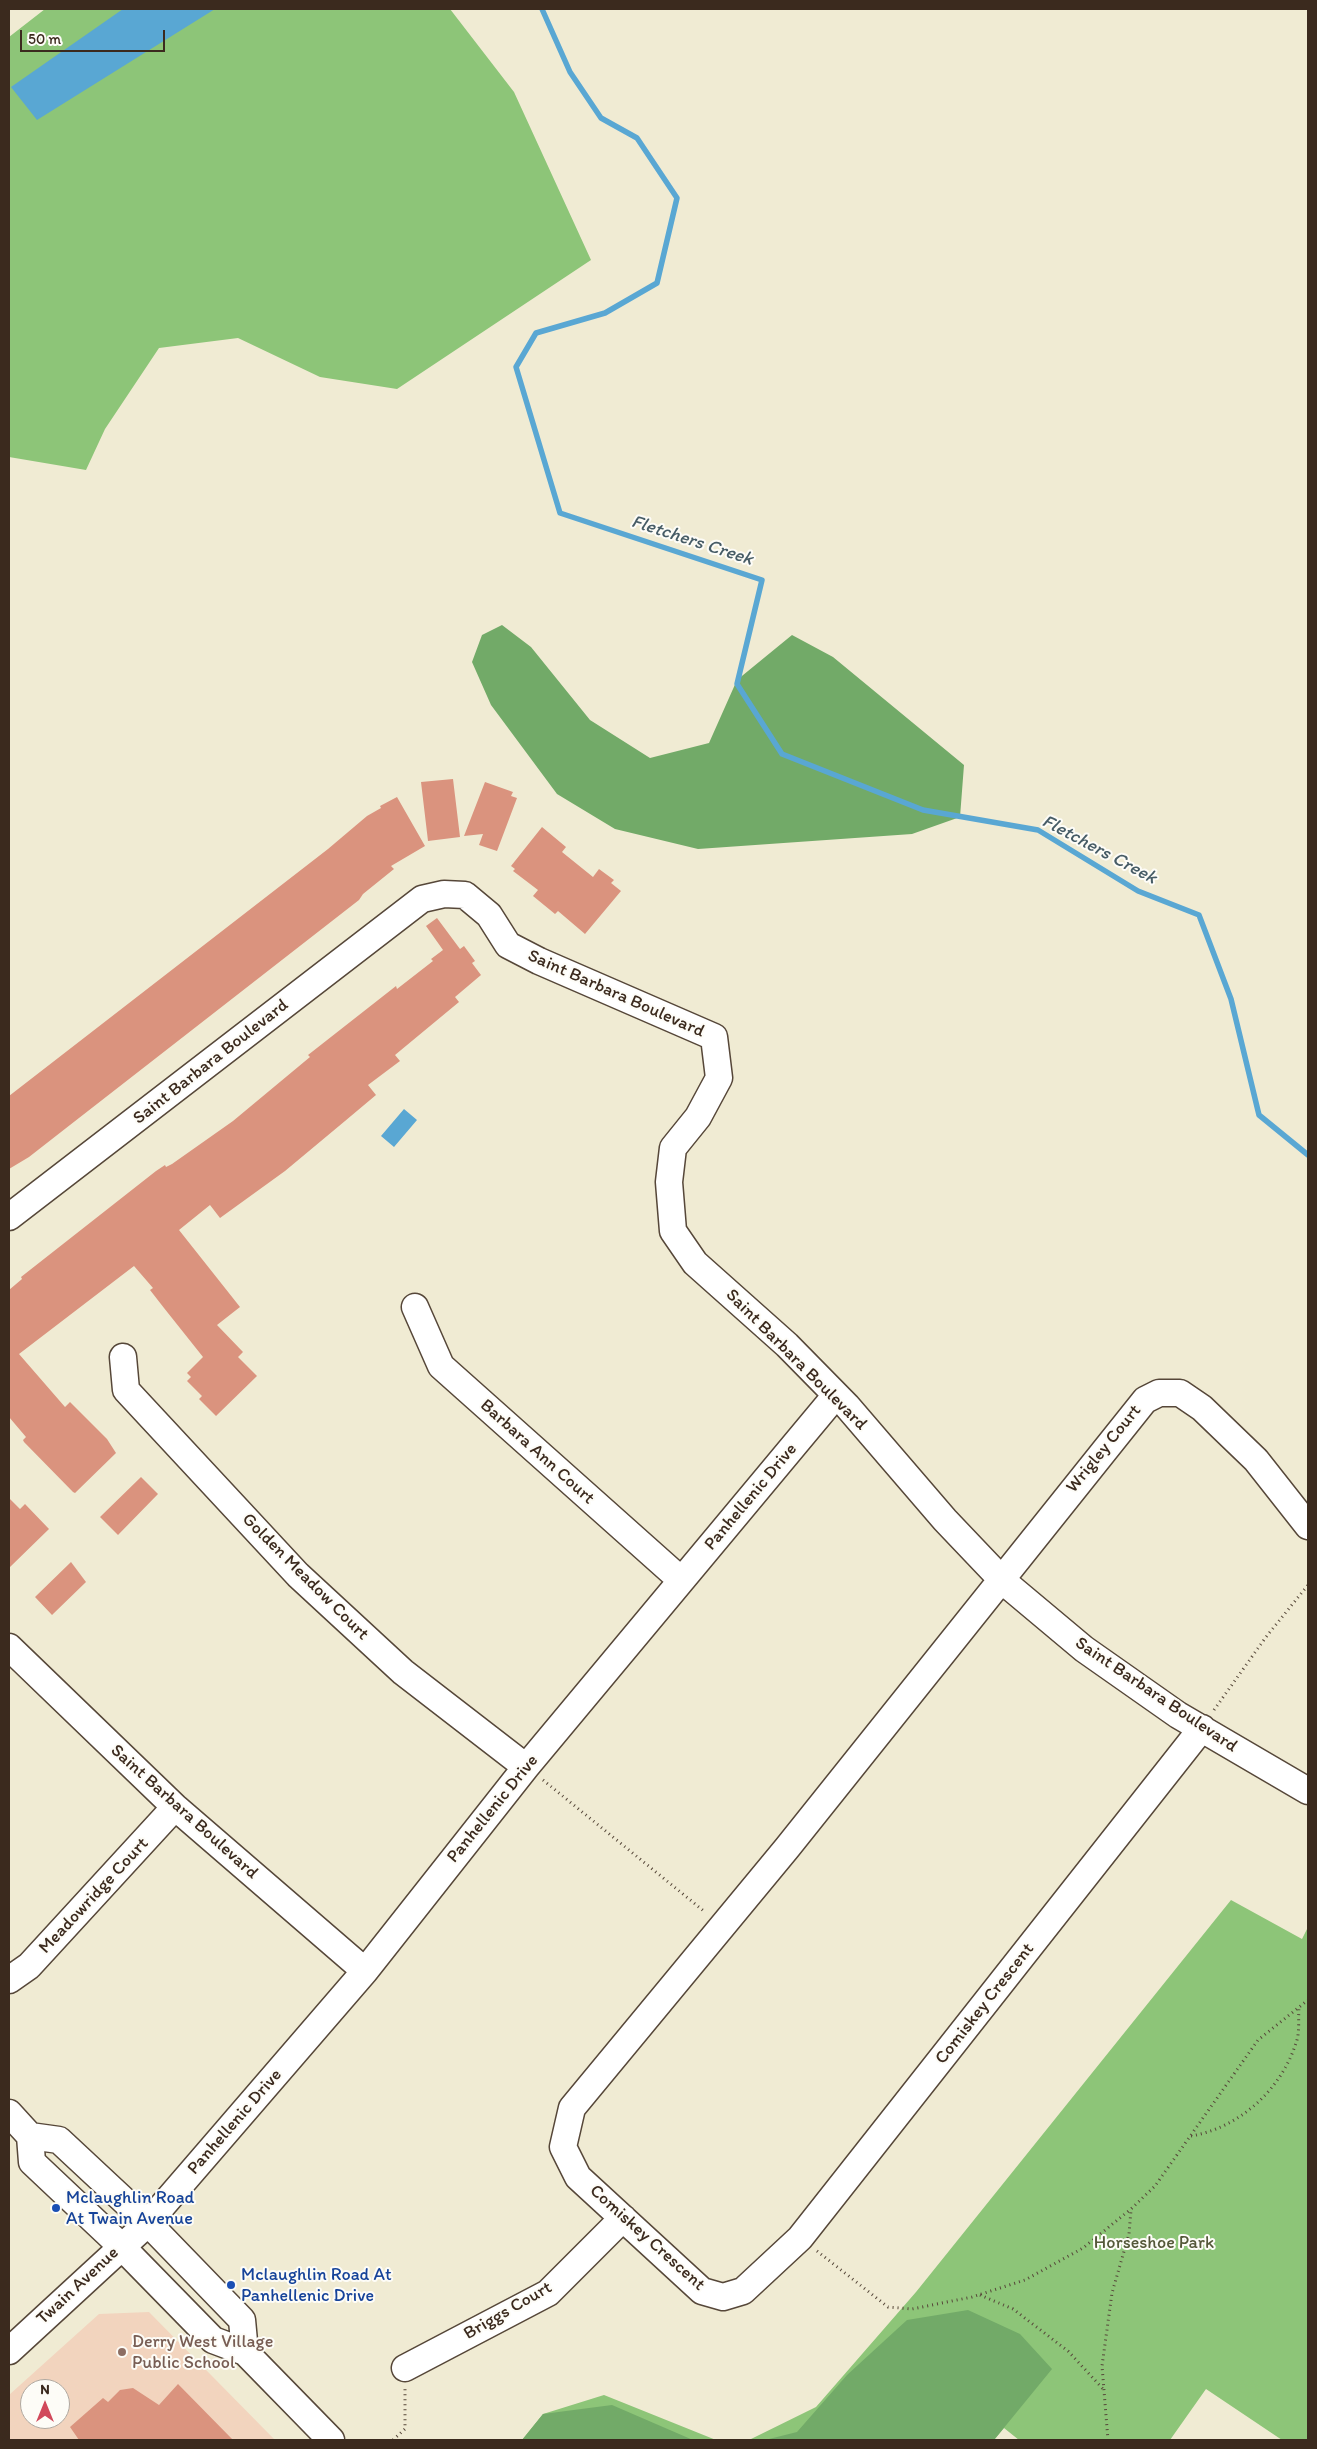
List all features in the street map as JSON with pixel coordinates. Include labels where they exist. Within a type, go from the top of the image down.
[{"type":"street","name":"Saint Barbara Boulevard","points":[[9,1217],[422,899],[444,894],[465,895],[489,915],[508,945],[539,961],[714,1037],[719,1078],[698,1117],[673,1148],[669,1182],[673,1231],[695,1263],[787,1345],[836,1395],[945,1520],[1001,1580],[1084,1649],[1178,1714],[1308,1791]]},
{"type":"street","name":"Barbara Ann Court","points":[[415,1307],[441,1366],[681,1580]]},
{"type":"street","name":"Golden Meadow Court","points":[[122,1357],[126,1390],[298,1575],[403,1672],[526,1767]]},
{"type":"street","name":"Wrigley Court","points":[[1001,1580],[1145,1400],[1159,1393],[1180,1393],[1202,1408],[1256,1460],[1308,1526]]},
{"type":"street","name":"Panhellenic Drive","points":[[148,2223],[364,1971],[526,1767],[836,1395]]},
{"type":"street","name":"Comiskey Crescent","points":[[1001,1580],[723,1926],[572,2108],[563,2147],[578,2177],[702,2291],[723,2297],[743,2291],[800,2238],[1202,1728]]},
{"type":"street","name":"Saint Barbara Boulevard","points":[[9,1647],[175,1807],[364,1971]]},
{"type":"street","name":"Meadowridge Court","points":[[9,1980],[29,1966],[175,1807]]},
{"type":"street","points":[[9,2113],[30,2136],[32,2162],[121,2246],[213,2340],[245,2352],[331,2440]]},
{"type":"street","points":[[30,2136],[59,2140],[148,2223],[242,2320],[245,2352]]},
{"type":"street","name":"Briggs Court","points":[[405,2368],[548,2293],[623,2218]]},
{"type":"street","name":"Twain Avenue","points":[[9,2351],[148,2223]]},
{"type":"path","points":[[1202,1728],[1266,1637],[1308,1585]]},
{"type":"path","points":[[526,1767],[723,1926]]},
{"type":"path","points":[[800,2238],[888,2307],[912,2308],[980,2295],[1025,2280],[1083,2248],[1132,2209],[1155,2186],[1258,2040],[1308,2000]]},
{"type":"path","points":[[1191,2136],[1211,2133],[1236,2121],[1278,2081],[1297,2042],[1299,2007]]},
{"type":"path","points":[[1108,2440],[1102,2366],[1112,2293],[1129,2234],[1132,2209]]},
{"type":"path","points":[[980,2295],[1013,2308],[1068,2351],[1105,2391]]},
{"type":"path","points":[[393,2440],[405,2429],[405,2368]]},
{"type":"shaded area","name":"Derry West Village Public School","points":[[149,2312],[275,2440],[9,2440],[9,2395],[20,2385],[20,2429],[70,2429],[70,2379],[27,2379],[99,2314]]},
{"type":"green space","points":[[45,9],[450,9],[514,92],[591,260],[397,389],[320,377],[238,338],[159,348],[105,429],[86,470],[9,457],[9,37]]},
{"type":"green space","points":[[502,625],[531,647],[590,720],[650,758],[709,743],[737,680],[792,635],[833,657],[964,765],[960,817],[912,834],[698,849],[615,829],[557,794],[491,705],[472,662],[482,635]]},
{"type":"green space","name":"Horseshoe Park","points":[[1231,1900],[1302,1939],[1308,1927],[1308,2440],[1282,2440],[1206,2389],[1170,2440],[1019,2440],[1004,2428],[994,2440],[749,2440],[816,2407],[916,2292]]},
{"type":"green space","points":[[968,2310],[1020,2334],[1052,2369],[994,2440],[765,2440],[797,2432],[847,2375],[907,2320]]},
{"type":"green space","points":[[604,2395],[716,2440],[522,2440],[543,2414]]},
{"type":"green space","points":[[612,2405],[693,2440],[522,2440],[543,2414]]},
{"type":"water","points":[[123,9],[215,9],[37,120],[11,87]]},
{"type":"water","points":[[404,1109],[417,1120],[394,1147],[381,1136]]},
{"type":"building","points":[[453,779],[460,837],[428,841],[421,782]]},
{"type":"building","points":[[485,782],[513,792],[511,796],[517,798],[497,851],[479,845],[483,834],[464,836]]},
{"type":"building","points":[[397,797],[425,846],[391,866],[394,869],[363,894],[359,900],[29,1157],[9,1169],[9,1096],[328,849],[367,816]]},
{"type":"building","points":[[542,827],[566,847],[562,852],[593,877],[599,869],[614,880],[611,883],[621,891],[585,934],[558,911],[555,914],[533,896],[538,890],[513,871],[515,869],[511,866]]},
{"type":"building","points":[[437,918],[460,949],[464,946],[475,961],[472,963],[481,975],[455,997],[459,1002],[395,1055],[400,1061],[368,1085],[376,1095],[285,1171],[220,1218],[210,1205],[179,1230],[240,1307],[217,1325],[243,1352],[238,1357],[257,1376],[216,1416],[199,1399],[202,1396],[187,1381],[191,1377],[187,1373],[203,1357],[150,1290],[153,1288],[134,1266],[19,1354],[65,1407],[70,1402],[107,1439],[116,1453],[75,1493],[73,1492],[24,1442],[23,1440],[26,1437],[9,1417],[9,1290],[22,1279],[21,1277],[156,1171],[165,1165],[166,1167],[172,1164],[233,1121],[310,1057],[308,1055],[396,986],[397,989],[433,961],[431,959],[443,950],[426,926]]},
{"type":"building","points":[[141,1477],[158,1494],[118,1535],[100,1517]]},
{"type":"building","points":[[9,1498],[20,1509],[25,1504],[49,1529],[9,1568]]},
{"type":"building","points":[[71,1562],[86,1582],[52,1615],[35,1597]]},
{"type":"building","points":[[178,2384],[233,2440],[79,2440],[70,2427],[103,2398],[108,2402],[120,2390],[133,2388],[159,2405]]},
{"type":"waterway","name":"Fletchers Creek","points":[[542,9],[570,72],[601,118],[637,138],[677,198],[657,283],[605,313],[536,333],[516,367],[560,513],[762,580],[737,684],[782,754],[923,810],[1038,830],[1138,891],[1199,915],[1231,999],[1259,1115],[1308,1155]]},
{"type":"place","name":"Mclaughlin Road At Twain Avenue","points":[[56,2208]]},
{"type":"place","name":"Mclaughlin Road At Panhellenic Drive","points":[[231,2285]]},
{"type":"place","name":"Derry West Village Public School","points":[[122,2352]]}]
